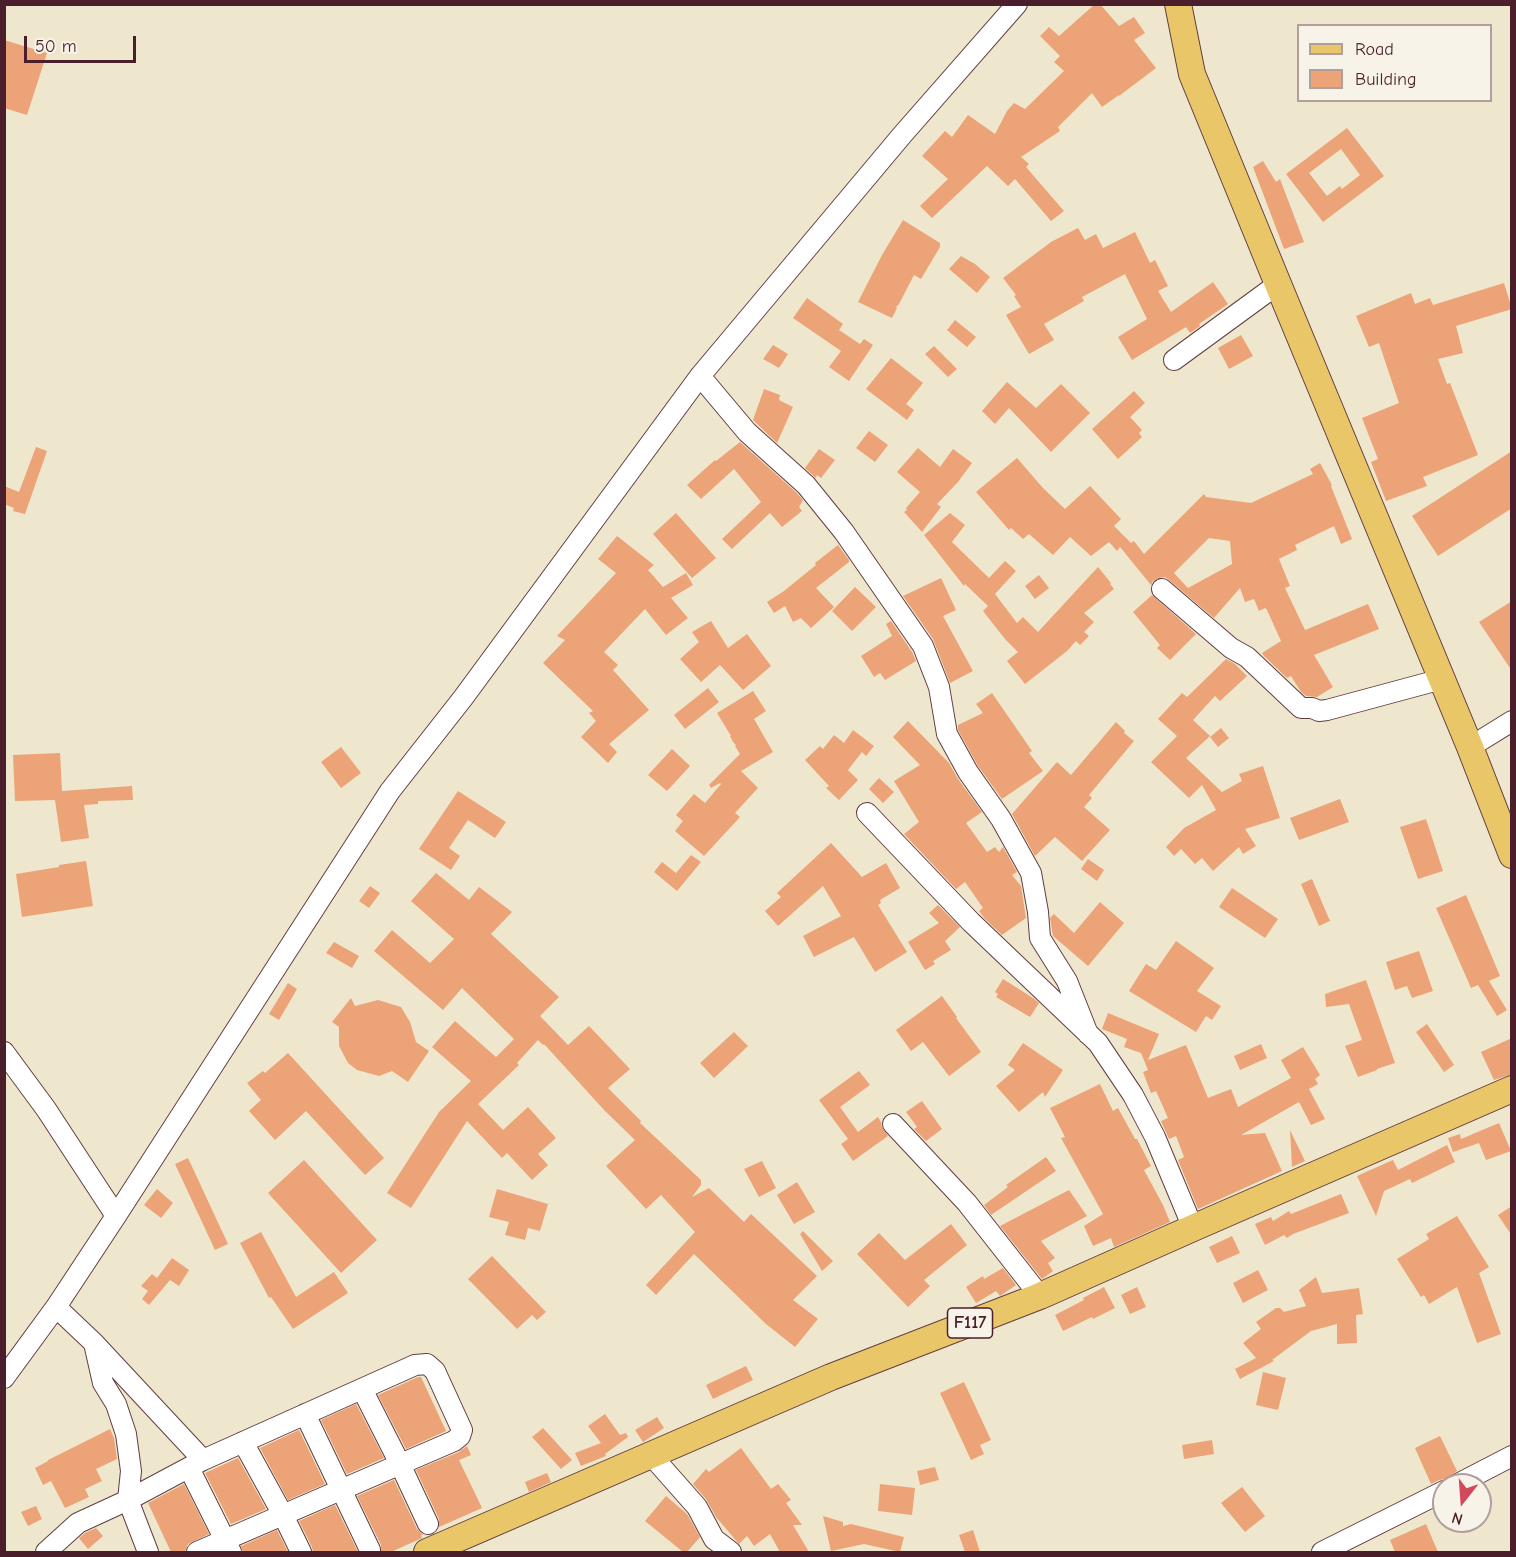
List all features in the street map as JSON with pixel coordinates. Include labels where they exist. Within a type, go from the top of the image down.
[{"type":"main road","points":[[1178,4],[1192,74],[1470,747],[1512,855]]},
{"type":"main road","name":"F117","points":[[427,1552],[831,1377],[1040,1296],[1512,1089]]},
{"type":"street","points":[[4,1378],[56,1307],[116,1216],[390,791],[463,698],[700,376],[903,134],[1017,4]]},
{"type":"street","points":[[1174,360],[1278,284]]},
{"type":"street","points":[[700,376],[747,432],[806,485],[844,532],[924,646],[939,687],[947,734],[968,772],[1001,819],[1031,873],[1040,938],[1067,981],[1088,1034]]},
{"type":"street","points":[[1162,589],[1231,648],[1247,657],[1301,708],[1326,710],[1442,679]]},
{"type":"street","points":[[1470,747],[1512,721]]},
{"type":"street","points":[[867,813],[971,922],[1098,1043],[1133,1095],[1155,1137],[1193,1228]]},
{"type":"street","points":[[4,1052],[46,1109],[116,1216]]},
{"type":"street","points":[[893,1124],[967,1203],[1040,1296]]},
{"type":"street","points":[[56,1307],[94,1343],[196,1464],[229,1546]]},
{"type":"street","points":[[94,1343],[103,1383],[116,1404],[126,1434],[131,1472],[128,1500],[148,1552]]},
{"type":"street","points":[[46,1552],[78,1523],[243,1442],[415,1365],[428,1364],[435,1371],[462,1430],[460,1436],[454,1441],[283,1515],[229,1546],[197,1552]]},
{"type":"street","points":[[362,1389],[428,1524]]},
{"type":"street","points":[[304,1414],[370,1550]]},
{"type":"street","points":[[243,1442],[301,1552]]},
{"type":"street","points":[[651,1455],[697,1508],[714,1539],[731,1552]]},
{"type":"street","points":[[1479,1473],[1512,1456]]},
{"type":"street","points":[[1322,1552],[1432,1497]]},
{"type":"building","points":[[1095,4],[1100,4],[1119,26],[1134,17],[1145,33],[1134,40],[1156,68],[1102,107],[1092,93],[1058,127],[1060,131],[1021,157],[1029,164],[1026,167],[1064,211],[1051,221],[1015,179],[1008,186],[987,166],[932,218],[920,206],[948,179],[922,156],[945,131],[952,137],[968,115],[995,134],[1014,103],[1025,109],[1064,71],[1054,62],[1060,56],[1040,36],[1049,27],[1059,36]]},
{"type":"building","points":[[4,40],[47,53],[27,115],[4,108]]},
{"type":"building","points":[[1347,128],[1384,176],[1323,222],[1286,174]],"holes":[[[1341,149],[1360,175],[1342,189],[1340,186],[1327,196],[1309,173]]]},
{"type":"building","points":[[1263,161],[1276,182],[1280,179],[1304,242],[1284,249],[1253,167]]},
{"type":"building","points":[[903,220],[940,243],[940,247],[921,279],[914,275],[892,318],[858,302]]},
{"type":"building","points":[[1078,228],[1085,240],[1096,234],[1103,248],[1135,232],[1150,263],[1155,260],[1168,286],[1158,291],[1171,312],[1213,282],[1228,304],[1190,333],[1186,327],[1132,360],[1118,337],[1147,319],[1125,274],[1082,297],[1084,301],[1044,324],[1054,340],[1029,354],[1006,315],[1021,307],[1014,296],[1016,295],[1003,278],[1051,242]]},
{"type":"building","points":[[961,256],[990,277],[977,293],[949,269]]},
{"type":"building","points":[[1504,283],[1512,309],[1456,326],[1463,353],[1438,359],[1447,384],[1450,383],[1478,455],[1423,477],[1427,486],[1386,501],[1371,462],[1378,459],[1362,418],[1399,403],[1379,343],[1369,347],[1356,316],[1411,293],[1415,304],[1430,298],[1433,305]]},
{"type":"building","points":[[807,298],[843,324],[839,330],[860,344],[864,339],[873,345],[849,381],[829,367],[841,351],[793,318]]},
{"type":"building","points":[[955,320],[976,337],[967,347],[947,330]]},
{"type":"building","points":[[1241,335],[1253,356],[1229,369],[1218,348]]},
{"type":"building","points":[[773,345],[788,354],[779,368],[763,359]]},
{"type":"building","points":[[934,346],[957,369],[948,377],[925,354]]},
{"type":"building","points":[[891,358],[923,383],[906,404],[914,410],[907,420],[866,389]]},
{"type":"building","points":[[1007,382],[1036,408],[1061,384],[1090,413],[1051,452],[1009,408],[995,424],[982,411]]},
{"type":"building","points":[[764,389],[780,395],[779,400],[793,407],[777,443],[753,420]]},
{"type":"building","points":[[1134,391],[1145,403],[1130,417],[1142,430],[1139,433],[1142,437],[1118,459],[1092,429]]},
{"type":"building","points":[[869,431],[888,445],[875,462],[856,448]]},
{"type":"building","points":[[740,442],[803,500],[799,507],[802,511],[782,527],[770,513],[732,549],[722,539],[761,502],[734,469],[701,499],[687,485]]},
{"type":"building","points":[[36,447],[47,451],[25,514],[13,511],[14,508],[4,504],[4,486],[19,492]]},
{"type":"building","points":[[918,448],[940,467],[953,449],[972,463],[937,504],[941,507],[922,532],[904,512],[920,492],[897,472]]},
{"type":"building","points":[[819,449],[835,460],[821,478],[817,475],[816,478],[805,468]]},
{"type":"building","points":[[1512,451],[1512,508],[1438,556],[1412,516]]},
{"type":"building","points":[[1017,458],[1065,509],[1090,486],[1121,519],[1114,526],[1131,543],[1134,541],[1144,554],[1204,494],[1206,497],[1251,503],[1313,474],[1310,469],[1320,463],[1332,485],[1352,539],[1341,544],[1334,526],[1295,545],[1297,550],[1279,559],[1290,586],[1285,588],[1305,630],[1368,604],[1379,629],[1314,655],[1333,687],[1317,697],[1306,696],[1291,676],[1287,678],[1262,653],[1281,641],[1267,610],[1265,608],[1259,611],[1254,599],[1245,602],[1240,588],[1214,618],[1165,577],[1153,581],[1151,585],[1120,547],[1117,551],[1109,542],[1091,556],[1070,537],[1053,555],[1029,534],[1023,539],[1011,528],[1009,530],[976,492]],"holes":[[[1209,538],[1230,541],[1232,564],[1188,588],[1174,573]]]},
{"type":"building","points":[[676,513],[716,558],[692,578],[653,534]]},
{"type":"building","points":[[950,513],[965,525],[952,542],[989,578],[1005,561],[1016,571],[995,594],[1017,623],[1023,617],[1038,632],[1098,567],[1114,589],[1084,613],[1094,622],[1084,632],[1089,636],[1080,645],[1076,641],[1067,651],[1025,684],[1007,661],[1018,652],[983,611],[988,606],[965,584],[964,586],[924,535]]},
{"type":"building","points":[[617,536],[654,565],[648,570],[663,587],[686,573],[693,585],[671,598],[688,618],[666,635],[645,609],[604,652],[618,665],[613,670],[649,710],[609,744],[617,752],[608,763],[581,737],[596,721],[589,713],[593,711],[543,663],[565,640],[557,636],[616,573],[598,559]]},
{"type":"building","points":[[838,545],[849,562],[816,588],[834,607],[811,628],[801,618],[793,622],[785,606],[774,613],[767,602],[784,591]]},
{"type":"building","points":[[1039,575],[1049,588],[1035,599],[1025,586]]},
{"type":"building","points":[[941,578],[956,610],[943,616],[973,671],[950,683],[933,639],[903,596]]},
{"type":"building","points":[[855,587],[876,607],[852,631],[832,611]]},
{"type":"building","points":[[1152,595],[1196,634],[1170,660],[1157,648],[1160,645],[1133,612]]},
{"type":"building","points":[[1512,601],[1512,671],[1479,622]]},
{"type":"building","points":[[711,621],[728,648],[747,634],[771,666],[743,690],[720,665],[701,682],[680,659],[699,642],[692,632]]},
{"type":"building","points":[[891,621],[916,661],[885,680],[880,673],[874,677],[861,656],[892,636],[886,624]]},
{"type":"building","points":[[1226,659],[1247,676],[1220,701],[1215,696],[1193,720],[1210,736],[1186,758],[1222,792],[1242,781],[1239,774],[1263,766],[1280,818],[1245,829],[1256,846],[1243,854],[1239,847],[1213,871],[1202,858],[1195,864],[1181,849],[1174,856],[1166,847],[1184,828],[1216,810],[1202,785],[1189,798],[1151,762],[1177,736],[1158,719],[1182,693],[1187,697]]},
{"type":"building","points":[[708,688],[719,702],[685,729],[674,715]]},
{"type":"building","points":[[753,691],[766,711],[754,719],[773,752],[741,771],[758,788],[735,813],[740,817],[704,856],[675,831],[683,821],[676,815],[694,794],[705,803],[721,784],[711,788],[709,785],[740,754],[717,713]]},
{"type":"building","points":[[992,693],[1032,751],[1029,753],[1043,771],[1002,799],[978,766],[958,730],[958,725],[983,713],[976,704]]},
{"type":"building","points":[[908,721],[949,763],[982,812],[966,823],[987,852],[995,847],[999,852],[1003,847],[1017,872],[1012,875],[1021,886],[1026,918],[1002,935],[979,911],[983,908],[965,882],[956,889],[904,834],[919,822],[894,781],[920,765],[893,737]]},
{"type":"building","points":[[1116,722],[1134,741],[1089,795],[1092,798],[1084,807],[1110,830],[1082,861],[1055,837],[1035,856],[1012,814],[1057,762],[1071,775]]},
{"type":"building","points":[[1221,728],[1229,738],[1218,747],[1210,737]]},
{"type":"building","points":[[853,730],[874,746],[866,756],[862,752],[848,770],[858,780],[839,800],[826,788],[829,786],[805,760],[820,746],[823,749],[834,735],[844,743]]},
{"type":"building","points":[[341,747],[361,773],[341,788],[321,762]]},
{"type":"building","points":[[672,749],[690,766],[667,791],[648,775]]},
{"type":"building","points":[[60,753],[62,791],[132,786],[133,800],[98,801],[98,804],[84,805],[89,838],[61,842],[55,800],[15,801],[13,755]]},
{"type":"building","points":[[879,778],[894,792],[883,803],[869,789]]},
{"type":"building","points":[[458,791],[506,822],[495,838],[468,820],[449,848],[460,856],[451,870],[419,849]]},
{"type":"building","points":[[1340,799],[1349,822],[1299,840],[1290,818]]},
{"type":"building","points":[[1426,819],[1443,871],[1418,879],[1400,827]]},
{"type":"building","points":[[831,843],[862,877],[886,863],[900,888],[880,900],[881,903],[878,905],[907,952],[875,972],[854,937],[814,957],[803,936],[841,916],[823,886],[778,926],[765,911],[781,897],[777,893]]},
{"type":"building","points":[[691,855],[701,862],[677,891],[654,872],[662,862],[676,873]]},
{"type":"building","points":[[1088,859],[1104,870],[1097,881],[1081,869]]},
{"type":"building","points":[[86,861],[93,906],[22,917],[16,874]]},
{"type":"building","points":[[436,873],[469,900],[479,887],[512,912],[491,934],[559,997],[540,1016],[568,1045],[589,1026],[630,1069],[608,1088],[641,1121],[640,1123],[701,1180],[701,1185],[692,1197],[709,1188],[744,1222],[751,1214],[817,1276],[793,1300],[818,1319],[795,1347],[766,1324],[694,1254],[656,1295],[646,1285],[695,1232],[661,1195],[646,1209],[606,1166],[635,1140],[538,1040],[517,1063],[519,1065],[478,1104],[503,1130],[528,1107],[556,1138],[538,1154],[548,1165],[532,1180],[507,1153],[502,1158],[467,1121],[411,1208],[387,1193],[439,1112],[471,1081],[432,1047],[455,1021],[496,1057],[514,1039],[462,988],[443,1010],[374,951],[392,930],[430,963],[454,939],[411,901]]},
{"type":"building","points":[[1312,879],[1330,921],[1319,926],[1301,884]]},
{"type":"building","points":[[370,886],[380,893],[369,908],[359,901]]},
{"type":"building","points":[[1232,888],[1278,919],[1265,938],[1219,907]]},
{"type":"building","points":[[1466,895],[1500,976],[1489,981],[1507,1010],[1497,1016],[1478,985],[1471,988],[1436,908]]},
{"type":"building","points":[[1100,902],[1124,923],[1088,966],[1053,936],[1050,918],[1054,914],[1074,933]]},
{"type":"building","points":[[938,905],[960,927],[945,941],[951,950],[933,961],[935,964],[925,970],[908,942],[939,923],[929,913]]},
{"type":"building","points":[[1176,941],[1214,968],[1197,991],[1221,1006],[1212,1020],[1206,1016],[1196,1032],[1129,991],[1146,964],[1156,970]]},
{"type":"building","points":[[334,942],[359,956],[352,968],[326,953]]},
{"type":"building","points":[[1419,951],[1433,991],[1412,998],[1407,986],[1395,990],[1386,962]]},
{"type":"building","points":[[1003,979],[1039,1003],[1030,1017],[996,997],[998,994],[995,992]]},
{"type":"building","points":[[1366,980],[1395,1063],[1358,1077],[1345,1046],[1362,1040],[1349,1004],[1326,1007],[1325,994]]},
{"type":"building","points":[[288,983],[297,989],[279,1020],[269,1014]]},
{"type":"building","points":[[942,996],[981,1052],[949,1076],[923,1042],[911,1051],[896,1030]]},
{"type":"building","points":[[351,998],[355,1006],[378,1000],[401,1007],[410,1022],[416,1042],[429,1051],[408,1082],[392,1071],[379,1076],[357,1070],[348,1063],[339,1046],[339,1027],[332,1022]]},
{"type":"building","points":[[1108,1013],[1159,1034],[1148,1060],[1186,1045],[1208,1098],[1231,1089],[1238,1107],[1291,1078],[1281,1060],[1303,1047],[1320,1075],[1315,1079],[1318,1084],[1309,1089],[1325,1119],[1311,1125],[1299,1102],[1241,1135],[1265,1133],[1282,1171],[1198,1209],[1178,1160],[1184,1157],[1176,1136],[1169,1139],[1161,1121],[1168,1118],[1156,1091],[1151,1093],[1143,1072],[1148,1070],[1141,1053],[1124,1047],[1127,1039],[1102,1029]]},
{"type":"building","points":[[1427,1024],[1454,1065],[1444,1072],[1416,1032]]},
{"type":"building","points":[[734,1032],[748,1046],[714,1078],[700,1063]]},
{"type":"building","points":[[1512,1038],[1512,1074],[1494,1080],[1481,1052]]},
{"type":"building","points":[[1023,1043],[1063,1070],[1045,1097],[1043,1092],[1019,1112],[996,1086],[1015,1070],[1008,1065]]},
{"type":"building","points":[[1261,1044],[1267,1058],[1240,1070],[1234,1056]]},
{"type":"building","points":[[288,1053],[384,1158],[365,1175],[306,1111],[275,1140],[249,1111],[261,1100],[247,1083],[263,1071],[265,1073]]},
{"type":"building","points":[[859,1071],[870,1085],[840,1107],[858,1132],[878,1117],[888,1136],[853,1161],[841,1144],[848,1139],[819,1100]]},
{"type":"building","points":[[1100,1084],[1113,1111],[1118,1108],[1151,1166],[1144,1170],[1170,1222],[1114,1247],[1111,1238],[1093,1246],[1084,1226],[1103,1214],[1061,1138],[1065,1137],[1050,1108]]},
{"type":"building","points":[[922,1101],[942,1129],[926,1141],[914,1129],[917,1127],[906,1112]]},
{"type":"building","points":[[1499,1123],[1511,1151],[1486,1160],[1479,1143],[1453,1152],[1448,1138],[1460,1134],[1461,1139]]},
{"type":"building","points":[[1290,1130],[1305,1161],[1292,1167]]},
{"type":"building","points":[[1447,1145],[1455,1162],[1412,1183],[1410,1179],[1384,1191],[1376,1216],[1357,1176],[1393,1160],[1398,1170]]},
{"type":"building","points":[[1046,1157],[1056,1171],[991,1215],[984,1205],[1008,1187],[1006,1185]]},
{"type":"building","points":[[188,1158],[228,1244],[215,1250],[175,1164]]},
{"type":"building","points":[[304,1160],[377,1240],[341,1273],[268,1193]]},
{"type":"building","points":[[762,1161],[776,1188],[759,1197],[744,1169]]},
{"type":"building","points":[[797,1182],[815,1212],[794,1224],[777,1195]]},
{"type":"building","points":[[157,1189],[173,1203],[161,1218],[144,1205]]},
{"type":"building","points":[[497,1189],[548,1204],[540,1231],[528,1228],[525,1240],[505,1235],[509,1222],[489,1217]]},
{"type":"building","points":[[1069,1190],[1087,1216],[1041,1241],[1055,1258],[1048,1263],[1053,1271],[1042,1279],[1000,1226]]},
{"type":"building","points":[[1341,1194],[1349,1213],[1287,1238],[1284,1235],[1265,1245],[1255,1224],[1271,1217],[1273,1221],[1289,1211],[1291,1214]]},
{"type":"building","points":[[1512,1206],[1512,1236],[1498,1215]]},
{"type":"building","points":[[1457,1216],[1489,1267],[1479,1273],[1501,1334],[1477,1343],[1457,1287],[1429,1304],[1424,1295],[1421,1297],[1397,1259],[1429,1239],[1426,1234]]},
{"type":"building","points":[[951,1224],[967,1245],[924,1280],[930,1286],[908,1307],[857,1254],[879,1233],[905,1260]]},
{"type":"building","points":[[803,1231],[833,1261],[822,1271],[800,1234]]},
{"type":"building","points":[[261,1232],[296,1297],[334,1272],[348,1293],[293,1329],[271,1297],[269,1298],[240,1243]]},
{"type":"building","points":[[1232,1236],[1240,1253],[1217,1263],[1209,1247]]},
{"type":"building","points":[[492,1256],[546,1312],[537,1320],[532,1315],[517,1329],[468,1279]]},
{"type":"building","points":[[172,1258],[189,1270],[179,1286],[170,1280],[149,1305],[142,1299],[148,1291],[141,1286],[152,1274],[157,1278]]},
{"type":"building","points":[[1003,1268],[1016,1285],[1000,1296],[996,1291],[976,1303],[966,1287],[983,1276],[984,1279]]},
{"type":"building","points":[[1258,1270],[1268,1290],[1243,1303],[1233,1283]]},
{"type":"building","points":[[1316,1277],[1322,1293],[1359,1288],[1363,1314],[1356,1315],[1357,1343],[1337,1344],[1337,1324],[1311,1331],[1272,1360],[1274,1361],[1240,1379],[1235,1369],[1256,1358],[1243,1343],[1261,1329],[1256,1322],[1276,1308],[1284,1312],[1306,1306],[1299,1290]]},
{"type":"building","points":[[1104,1287],[1115,1308],[1063,1331],[1055,1315]]},
{"type":"building","points":[[1137,1287],[1146,1307],[1130,1314],[1121,1295]]},
{"type":"building","points":[[746,1366],[753,1380],[713,1399],[706,1385]]},
{"type":"building","points":[[1263,1372],[1286,1378],[1278,1410],[1256,1405]]},
{"type":"building","points":[[421,1377],[446,1431],[406,1449],[378,1395]]},
{"type":"building","points":[[964,1382],[991,1440],[980,1445],[984,1454],[971,1460],[940,1393]]},
{"type":"building","points":[[356,1404],[384,1458],[347,1474],[321,1420]]},
{"type":"building","points":[[605,1414],[620,1435],[626,1433],[628,1437],[605,1454],[606,1456],[581,1466],[575,1453],[601,1443],[588,1426]]},
{"type":"building","points":[[657,1417],[664,1428],[643,1442],[635,1430]]},
{"type":"building","points":[[543,1428],[572,1460],[561,1469],[532,1437]]},
{"type":"building","points":[[110,1429],[114,1438],[117,1459],[96,1469],[102,1481],[85,1489],[89,1497],[65,1508],[51,1481],[43,1485],[35,1468]]},
{"type":"building","points":[[299,1430],[325,1484],[288,1500],[260,1448]]},
{"type":"building","points":[[1440,1436],[1457,1471],[1432,1473],[1431,1484],[1415,1448]]},
{"type":"building","points":[[1212,1440],[1214,1454],[1184,1459],[1182,1445]]},
{"type":"building","points":[[467,1446],[471,1455],[459,1460],[482,1508],[439,1527],[439,1519],[416,1470],[459,1452]]},
{"type":"building","points":[[741,1448],[771,1489],[778,1484],[791,1500],[786,1503],[802,1525],[793,1525],[809,1552],[780,1552],[770,1534],[754,1546],[747,1536],[739,1544],[716,1517],[706,1499],[693,1484],[706,1469],[709,1472]]},
{"type":"building","points":[[238,1458],[266,1509],[231,1524],[205,1473]]},
{"type":"building","points":[[935,1467],[939,1480],[920,1485],[917,1471]]},
{"type":"building","points":[[547,1473],[551,1482],[529,1492],[525,1482]]},
{"type":"building","points":[[394,1480],[417,1529],[423,1535],[421,1535],[422,1538],[391,1552],[381,1552],[381,1545],[357,1496]]},
{"type":"building","points":[[184,1484],[209,1534],[188,1544],[185,1552],[171,1552],[148,1503]]},
{"type":"building","points":[[880,1484],[915,1488],[912,1515],[878,1511]]},
{"type":"building","points":[[1242,1487],[1265,1516],[1245,1532],[1221,1503]]},
{"type":"building","points":[[666,1496],[687,1514],[700,1537],[687,1552],[683,1552],[645,1521]]},
{"type":"building","points":[[335,1505],[358,1552],[313,1552],[299,1521]]},
{"type":"building","points":[[36,1506],[42,1519],[28,1526],[21,1512]]},
{"type":"building","points":[[823,1516],[843,1522],[843,1526],[851,1524],[904,1537],[900,1552],[864,1544],[831,1551]]},
{"type":"building","points":[[1426,1524],[1438,1552],[1395,1552],[1390,1540]]},
{"type":"building","points":[[96,1528],[103,1536],[88,1549],[79,1538]]},
{"type":"building","points":[[277,1530],[288,1552],[243,1552],[241,1546]]},
{"type":"building","points":[[973,1530],[980,1552],[965,1552],[959,1535]]}]
